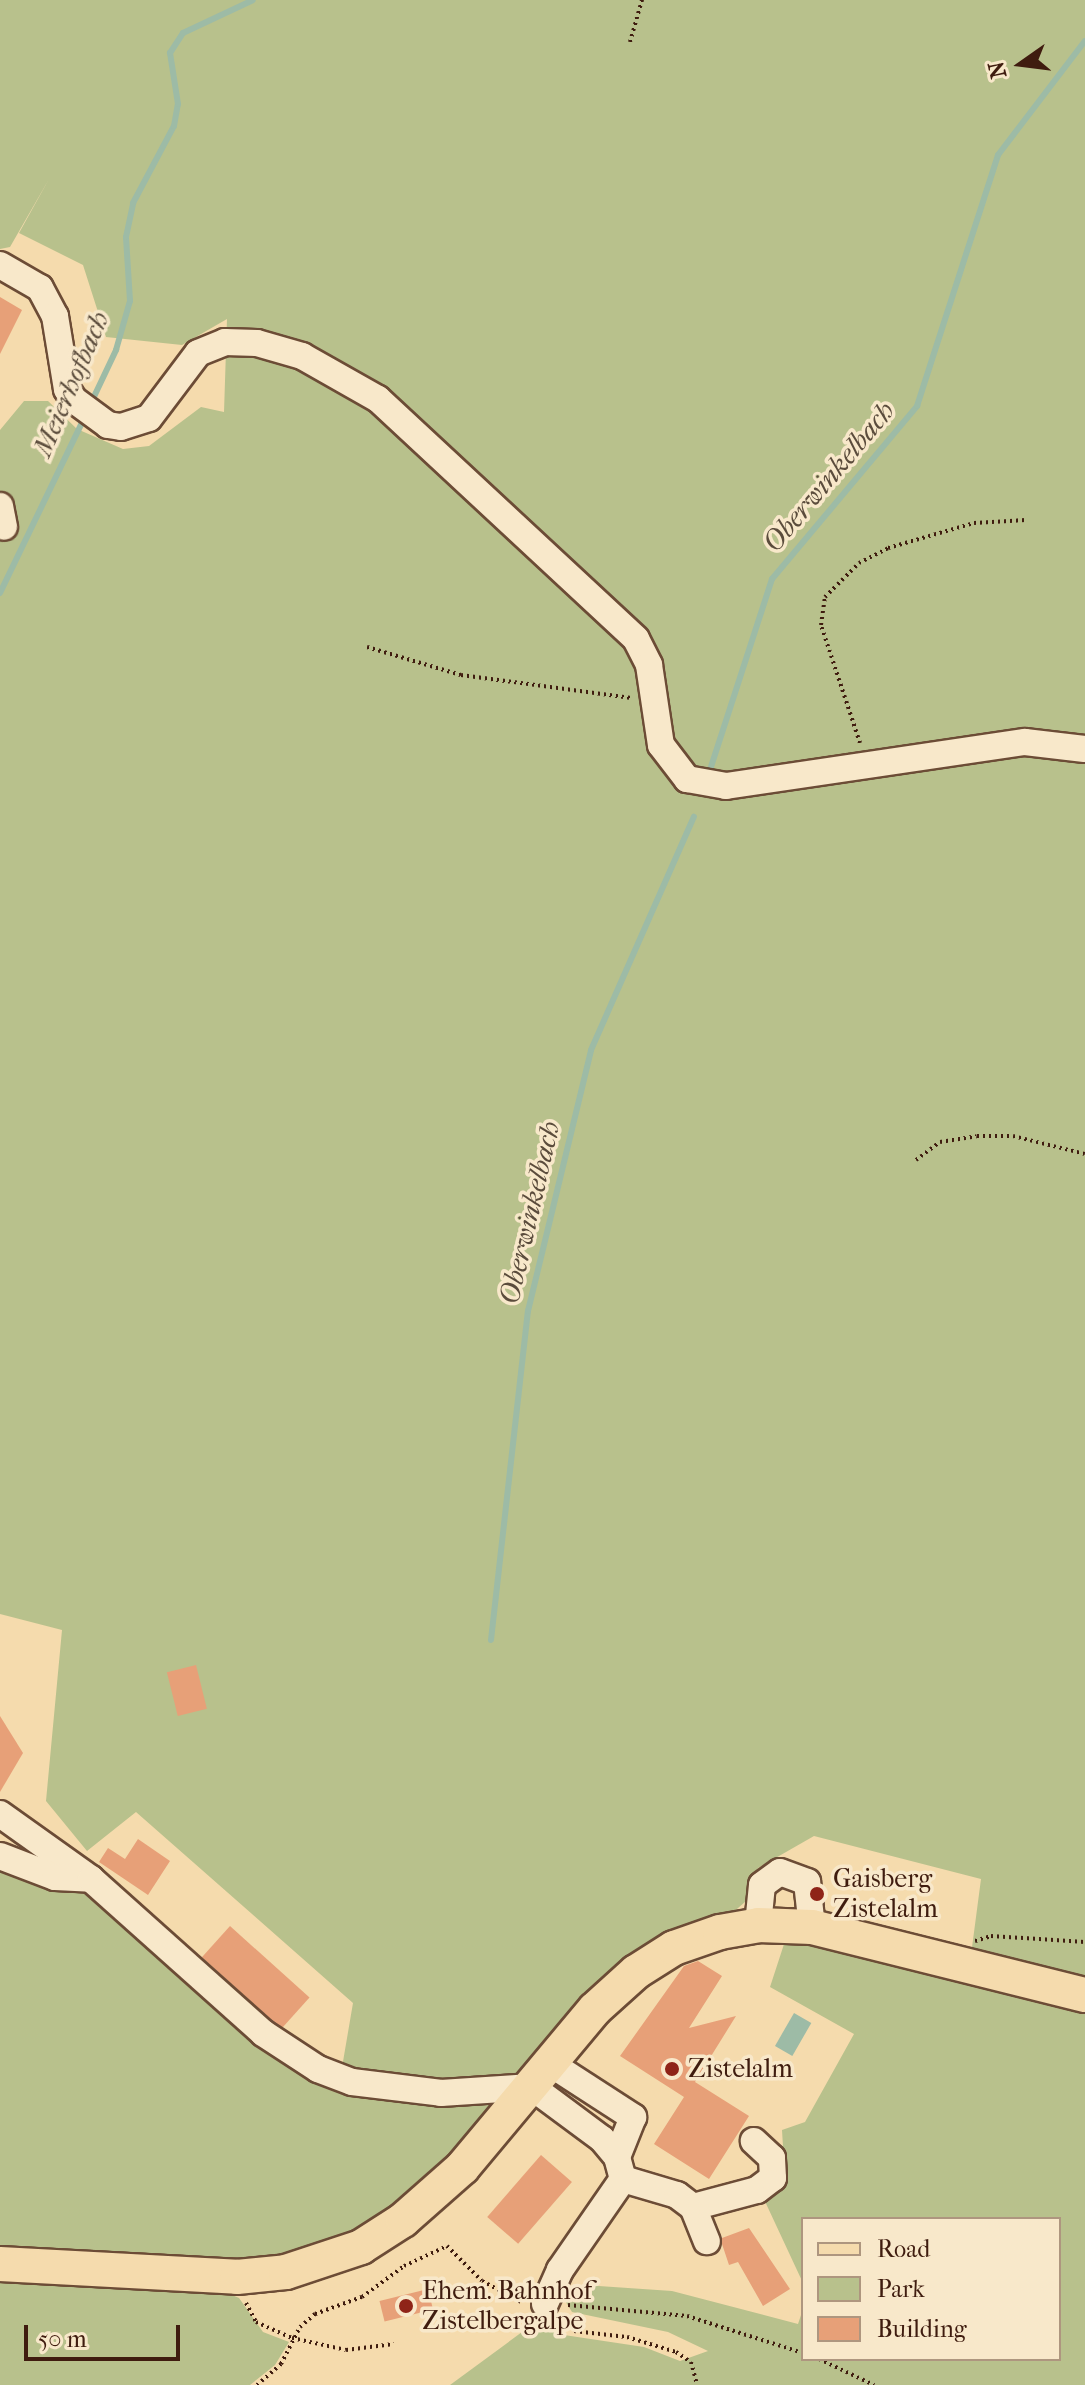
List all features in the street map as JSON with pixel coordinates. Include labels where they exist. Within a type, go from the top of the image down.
[{"type":"main road","points":[[0,2264],[237,2277],[305,2268],[380,2236],[451,2179],[595,2009],[636,1972],[674,1948],[758,1925],[812,1927],[1085,1995]]},
{"type":"street","points":[[0,265],[31,280],[50,303],[67,389],[95,419],[121,427],[149,418],[198,353],[225,342],[269,346],[321,364],[402,420],[620,621],[645,655],[668,759],[699,784],[726,786],[1025,742],[1085,749]]},
{"type":"street","points":[[0,1814],[91,1879],[263,2033],[318,2069],[352,2082],[441,2093],[541,2075],[633,2117],[620,2168],[560,2270],[545,2304]]},
{"type":"street","points":[[0,1856],[55,1877],[91,1879]]},
{"type":"street","points":[[758,1925],[762,1885],[780,1872],[807,1882],[812,1927]]},
{"type":"street","points":[[541,2075],[602,2139],[620,2168],[693,2207],[707,2241]]},
{"type":"street","points":[[693,2207],[757,2190],[773,2178],[772,2158],[754,2141]]},
{"type":"path","points":[[630,42],[642,0]]},
{"type":"path","points":[[871,766],[848,714],[821,625],[825,597],[859,563],[888,548],[974,523],[1026,520]]},
{"type":"path","points":[[367,647],[461,675],[654,700]]},
{"type":"path","points":[[916,1160],[940,1142],[977,1136],[1013,1136],[1085,1154]]},
{"type":"path","points":[[965,1963],[977,1936],[1085,1942]]},
{"type":"path","points":[[257,2385],[281,2364],[292,2338],[315,2314],[362,2297],[404,2266],[447,2246],[504,2296],[545,2304],[687,2316],[801,2352]]},
{"type":"path","points":[[237,2277],[256,2322],[292,2338],[346,2350],[394,2344]]},
{"type":"path","points":[[545,2304],[554,2319],[574,2331],[627,2337],[676,2352],[691,2362],[697,2385]]},
{"type":"path","points":[[823,2361],[874,2385]]},
{"type":"green space","points":[[0,0],[1085,0],[1085,1986],[971,1955],[981,1879],[814,1836],[758,1868],[745,1902],[497,2116],[384,2223],[257,2266],[0,2255],[0,1862],[94,1889],[339,2085],[353,2003],[136,1812],[87,1851],[46,1801],[62,1630],[0,1614],[0,430],[24,401],[48,401],[77,429],[123,449],[149,446],[201,407],[224,412],[227,319],[182,345],[106,337],[83,265],[19,233],[49,179],[10,247],[0,249]]},
{"type":"green space","points":[[786,1938],[1085,2003],[1085,2385],[450,2385],[533,2324],[564,2335],[644,2347],[680,2361],[708,2351],[668,2332],[572,2312],[564,2299],[584,2285],[672,2291],[798,2324],[801,2315],[801,2361],[1061,2361],[1061,2217],[801,2217],[801,2279],[762,2195],[784,2164],[782,2130],[805,2122],[854,2034],[770,1987]]},
{"type":"green space","points":[[0,2271],[225,2292],[239,2298],[263,2332],[289,2342],[275,2365],[250,2385],[0,2385]]},
{"type":"shaded area","points":[[794,2013],[811,2023],[792,2056],[775,2046]]},
{"type":"building","points":[[0,297],[22,310],[0,354]]},
{"type":"building","points":[[196,1665],[207,1709],[178,1716],[167,1672]]},
{"type":"building","points":[[0,1716],[23,1753],[0,1792]]},
{"type":"building","points":[[138,1839],[170,1861],[148,1895],[99,1862],[108,1848],[125,1859]]},
{"type":"building","points":[[230,1926],[310,1998],[281,2029],[202,1957]]},
{"type":"building","name":"Zistelalm","points":[[698,1961],[722,1976],[689,2028],[736,2016],[695,2082],[749,2116],[709,2179],[654,2144],[684,2097],[620,2056],[684,1966]]},
{"type":"building","points":[[541,2155],[572,2182],[518,2244],[487,2217]]},
{"type":"building","points":[[749,2228],[790,2289],[763,2306],[738,2262],[729,2265],[722,2244],[722,2238]]},
{"type":"building","name":"Ehem. Bahnhof Zistelbergalpe","points":[[428,2289],[433,2309],[385,2321],[379,2301]]},
{"type":"waterway","name":"Meierhofbach","points":[[91,403],[116,350],[130,301],[126,237],[133,203],[174,126],[178,104],[170,53],[183,33],[253,0]]},
{"type":"waterway","name":"Oberwinkelbach","points":[[708,776],[772,579],[917,406],[998,155],[1085,41]]},
{"type":"waterway","name":"Meierhofbach","points":[[0,593],[85,416]]},
{"type":"waterway","name":"Oberwinkelbach","points":[[491,1640],[528,1311],[591,1050],[694,817]]},
{"type":"place","name":"Gaisberg Zistelalm","points":[[817,1894]]},
{"type":"place","name":"Zistelalm","points":[[672,2069]]},
{"type":"place","name":"Ehem. Bahnhof Zistelbergalpe","points":[[406,2306]]}]
